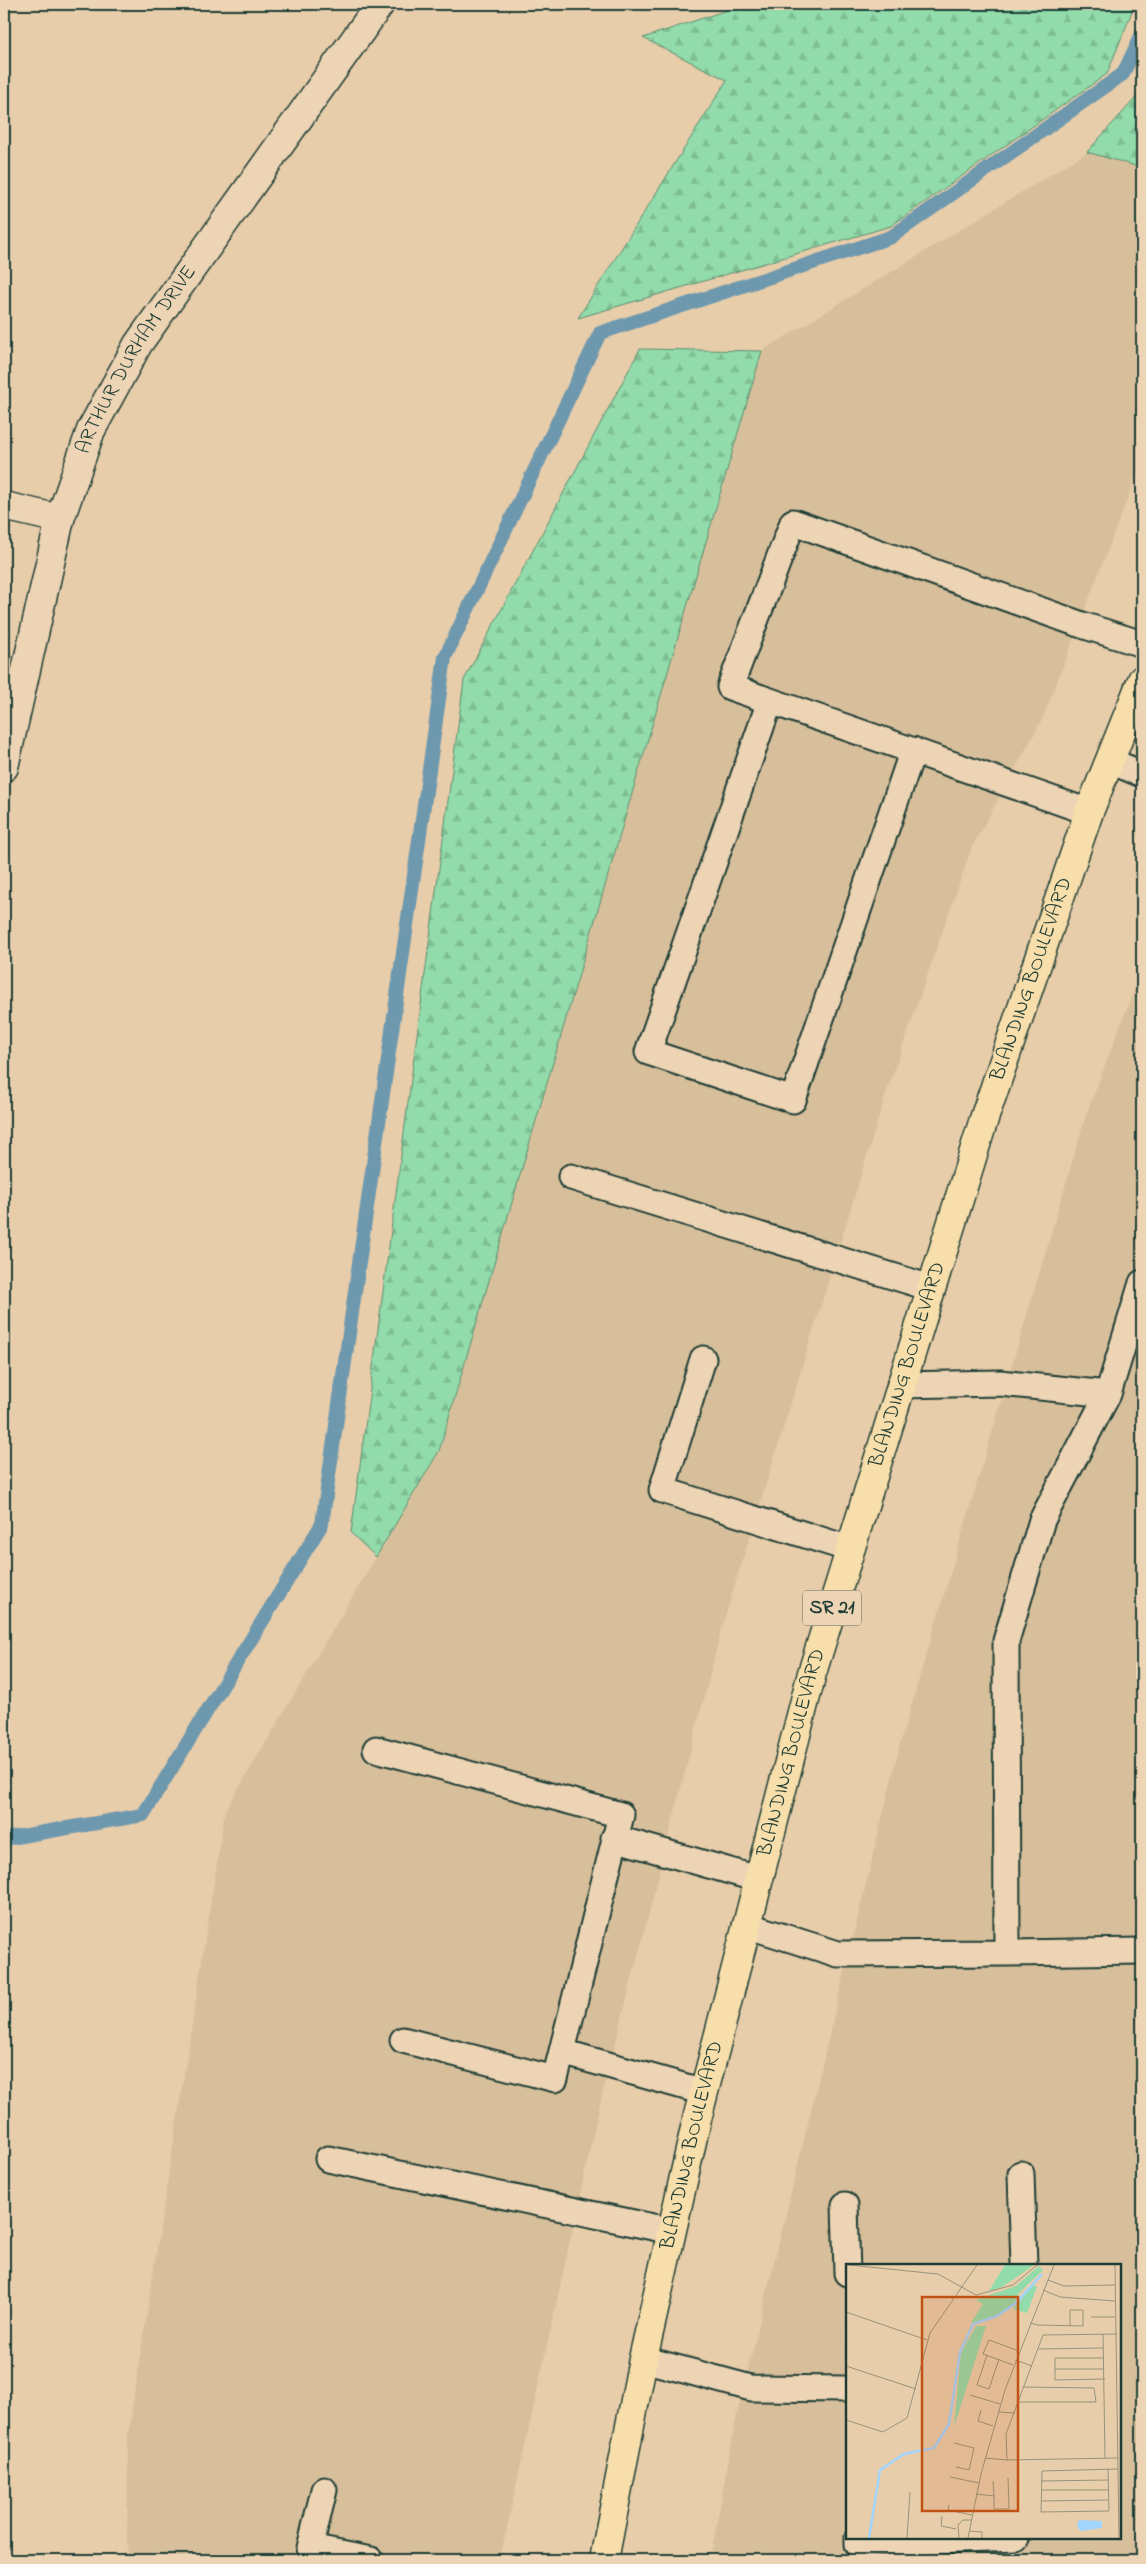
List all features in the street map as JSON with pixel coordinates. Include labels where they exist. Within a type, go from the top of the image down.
[{"type":"main road","name":"BLANDING BOULEVARD","points":[[604,2560],[643,2359],[704,2092],[812,1672],[984,1118],[1089,812],[1142,680]]},
{"type":"street","name":"ARTHUR DURHAM DRIVE","points":[[4,767],[60,519],[92,430],[138,344],[380,4]]},
{"type":"street","points":[[4,506],[60,519]]},
{"type":"lane","points":[[1089,812],[730,687],[793,522],[1073,622],[1142,644]]},
{"type":"lane","points":[[770,701],[648,1052],[793,1100],[913,750]]},
{"type":"lane","points":[[1110,761],[1142,774]]},
{"type":"lane","points":[[570,1177],[931,1288]]},
{"type":"lane","points":[[1007,1953],[1006,1641],[1042,1520],[1108,1394],[1142,1283]]},
{"type":"lane","points":[[703,1359],[662,1490],[850,1549]]},
{"type":"lane","points":[[900,1385],[1000,1383],[1108,1394]]},
{"type":"lane","points":[[376,1749],[620,1815],[555,2078],[403,2040]]},
{"type":"lane","points":[[614,1838],[758,1879]]},
{"type":"lane","points":[[746,1926],[838,1954],[1142,1951]]},
{"type":"lane","points":[[562,2052],[704,2092]]},
{"type":"lane","points":[[328,2159],[672,2231]]},
{"type":"lane","points":[[1021,2174],[1024,2264]]},
{"type":"lane","points":[[845,2205],[847,2264]]},
{"type":"lane","points":[[643,2359],[751,2388],[846,2389]]},
{"type":"lane","points":[[324,2490],[310,2548],[371,2560]]},
{"type":"lane","points":[[858,2539],[858,2544],[990,2539]]},
{"type":"shaded area","points":[[1087,152],[1142,168],[1142,461],[1043,718],[972,847],[886,1094],[723,1624],[600,2104],[500,2560],[127,2560],[128,2436],[225,1811],[439,1451],[762,351]]},
{"type":"shaded area","points":[[1142,969],[1142,2560],[710,2560],[736,2419],[901,1740],[1086,1115]]},
{"type":"green space","points":[[745,4],[1135,4],[1107,74],[891,226],[578,318],[727,80],[643,38]]},
{"type":"green space","points":[[1142,91],[1142,168],[1087,152]]},
{"type":"green space","points":[[640,349],[762,351],[439,1451],[376,1557],[351,1533],[464,680]]},
{"type":"waterway","points":[[4,1839],[143,1815],[322,1524],[445,657],[600,333],[891,237],[1123,74],[1142,34]]}]
